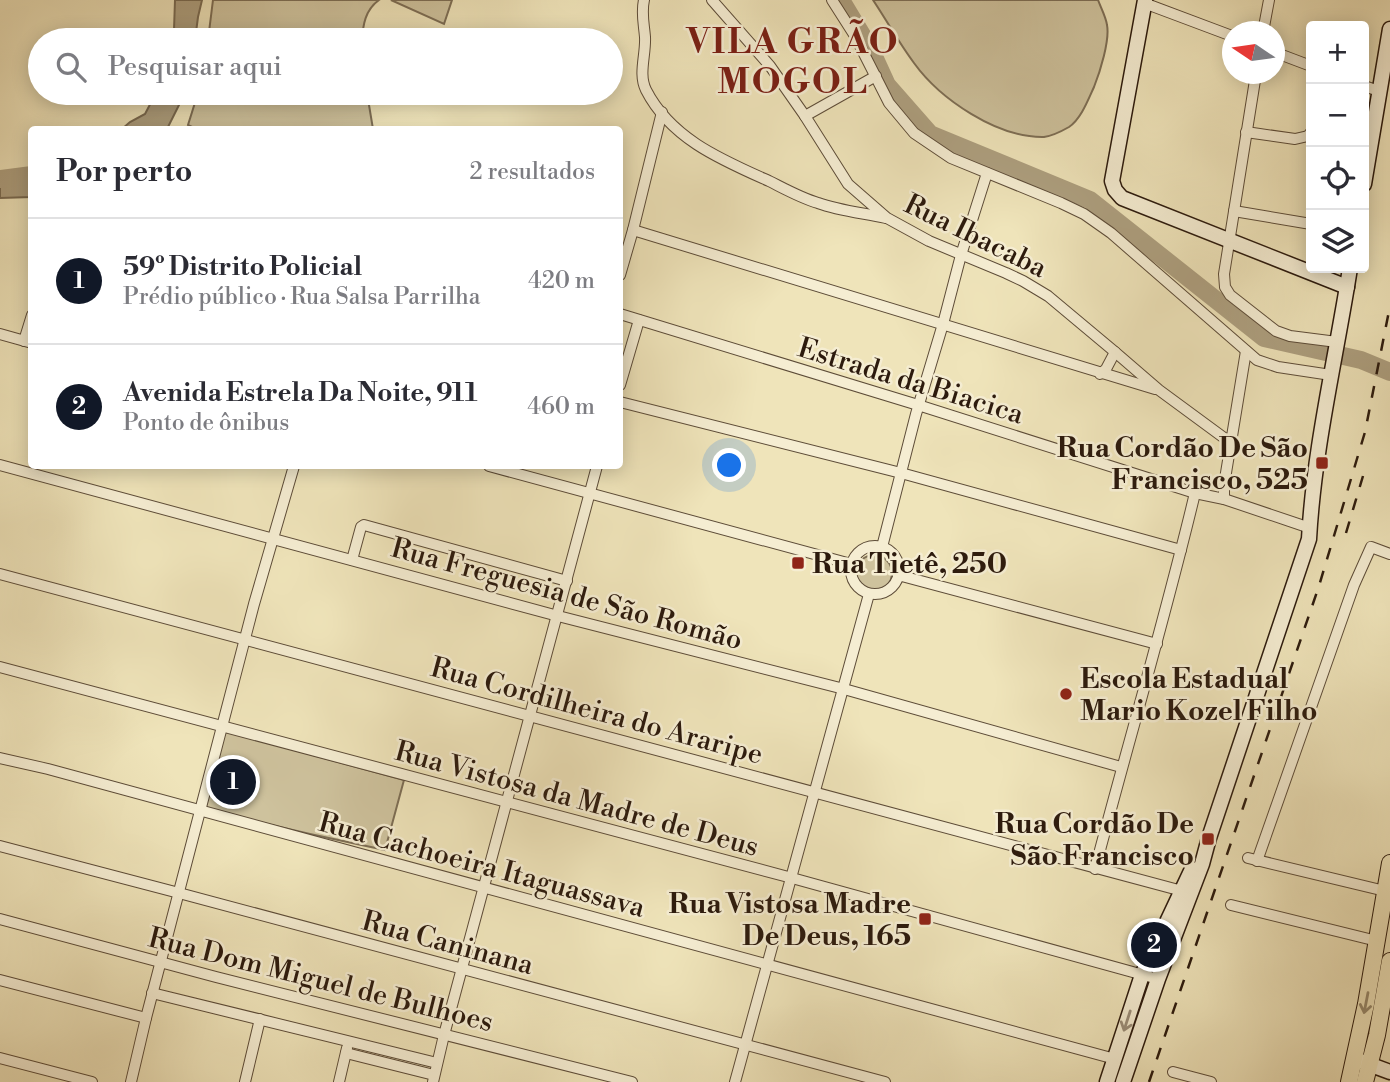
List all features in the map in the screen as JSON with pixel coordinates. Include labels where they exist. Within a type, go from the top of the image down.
[{"type":"main road","points":[[1365,1082],[1363,1062],[1377,941],[1390,866]]},
{"type":"main road","points":[[1349,1082],[1377,1035],[1390,961]]},
{"type":"street","points":[[644,0],[642,80],[645,89],[681,134],[731,164],[817,203],[887,218]]},
{"type":"street","name":"Rua Ibacaba","points":[[712,0],[770,66],[848,184],[887,218],[929,242],[1014,277],[1040,291],[1158,390],[1231,443]]},
{"type":"street","points":[[832,0],[855,36],[888,103],[914,133],[951,158],[1084,214],[1111,233],[1257,360],[1332,372]]},
{"type":"street","points":[[1265,21],[1269,0]]},
{"type":"street","points":[[1222,32],[1144,2],[1112,181],[1115,190],[1122,198],[1347,287]]},
{"type":"street","points":[[1369,153],[1390,29]]},
{"type":"street","points":[[1285,55],[1306,64]]},
{"type":"street","points":[[805,116],[876,76]]},
{"type":"street","points":[[1254,84],[1224,274],[1225,287],[1230,295],[1276,331],[1336,346]]},
{"type":"street","points":[[1369,88],[1379,91]]},
{"type":"street","points":[[623,265],[662,112]]},
{"type":"street","points":[[1246,132],[1295,139],[1306,136]]},
{"type":"street","points":[[882,547],[918,405],[987,173]]},
{"type":"street","points":[[855,212],[864,198]]},
{"type":"street","points":[[1234,211],[1306,223]]},
{"type":"street","points":[[633,230],[1158,390]]},
{"type":"street","points":[[1123,1082],[1187,892],[1209,838],[1309,539],[1310,512],[1349,273]]},
{"type":"street","name":"Estrada da Biacica","points":[[623,315],[1195,493],[1224,499],[1310,528]]},
{"type":"street","points":[[623,367],[639,320]]},
{"type":"street","points":[[0,334],[28,342]]},
{"type":"street","points":[[1224,499],[1245,351]]},
{"type":"street","points":[[1100,374],[1115,352]]},
{"type":"street","points":[[623,403],[901,473],[1181,550]]},
{"type":"street","name":"Rua Freguesia de São Romão","points":[[0,465],[558,616],[844,689],[1121,767]]},
{"type":"street","points":[[131,1082],[245,639],[293,469]]},
{"type":"street","points":[[501,469],[851,564]]},
{"type":"street","points":[[346,1053],[434,1079],[596,469]]},
{"type":"street","points":[[1095,869],[1195,493]]},
{"type":"street","points":[[352,560],[361,527],[364,525],[567,580]]},
{"type":"street","points":[[867,547],[882,547],[894,555],[899,568],[898,575],[891,588],[877,594],[869,594],[856,586],[852,579],[851,564],[860,551],[867,547]]},
{"type":"street","points":[[1385,891],[1252,859],[1370,547],[1390,554]]},
{"type":"street","name":"Rua Cordilheira do Araripe","points":[[0,574],[1187,892]]},
{"type":"street","points":[[898,575],[1157,644]]},
{"type":"street","points":[[735,1082],[869,594]]},
{"type":"street","name":"Rua Vistosa da Madre de Deus","points":[[0,667],[792,878],[1158,979]]},
{"type":"street","name":"Rua Cachoeira Itaguassava","points":[[0,758],[1115,1059]]},
{"type":"street","name":"Rua Caninana","points":[[0,846],[885,1082]]},
{"type":"street","points":[[1107,1082],[1142,975],[1187,892]]},
{"type":"street","points":[[1231,905],[1377,941]]},
{"type":"street","name":"Rua Dom Miguel de Bulhoes","points":[[0,919],[632,1082]]},
{"type":"street","points":[[0,980],[146,1018]]},
{"type":"street","points":[[152,993],[437,1063]]},
{"type":"street","points":[[245,1082],[260,1019]]},
{"type":"street","points":[[340,1082],[349,1041]]},
{"type":"street","points":[[0,1058],[92,1082]]},
{"type":"street","points":[[1363,1062],[1390,1072]]},
{"type":"street","points":[[1173,1072],[1210,1082]]},
{"type":"shaded area","points":[[175,0],[202,0],[197,28],[174,28]]},
{"type":"shaded area","points":[[213,0],[379,0],[368,13],[363,28],[210,28]]},
{"type":"shaded area","points":[[391,0],[452,0],[444,24]]},
{"type":"shaded area","points":[[873,0],[1098,0],[1107,25],[1104,56],[1089,98],[1073,124],[1044,137],[1026,136],[989,124],[939,90],[925,77],[903,48]]},
{"type":"shaded area","points":[[150,105],[179,105],[168,126],[125,126],[145,114]]},
{"type":"shaded area","points":[[194,105],[369,105],[372,126],[190,126],[188,125]]},
{"type":"shaded area","points":[[28,175],[28,197],[0,198],[0,183]]},
{"type":"shaded area","points":[[874,555],[887,560],[892,573],[887,586],[874,591],[861,586],[856,573],[861,560]]},
{"type":"shaded area","points":[[225,731],[404,780],[385,850],[203,809]]},
{"type":"waterway","points":[[841,0],[871,50],[887,85],[930,134],[1090,200],[1264,338],[1361,360],[1390,372]]},
{"type":"waterway","points":[[0,179],[28,176]]},
{"type":"railway","points":[[1149,1082],[1319,586],[1365,432],[1390,306]]},
{"type":"railway","points":[[1346,533],[1363,476]]},
{"type":"place","name":"Rua Cordão De São Francisco, 525","points":[[1322,463]]},
{"type":"place","name":"Rua Tietê, 250","points":[[798,563]]},
{"type":"place","name":"Escola Estadual Mario Kozel Filho","points":[[1066,694]]},
{"type":"place","name":"59º Distrito Policial","points":[[233,782]]},
{"type":"place","name":"Rua Cordão De São Francisco","points":[[1208,839]]},
{"type":"place","name":"Rua Vistosa Madre De Deus, 165","points":[[925,919]]},
{"type":"place","name":"Avenida Estrela Da Noite, 911","points":[[1154,945]]},
{"type":"district","name":"VILA GRÃO MOGOL","points":[[793,61]]}]
